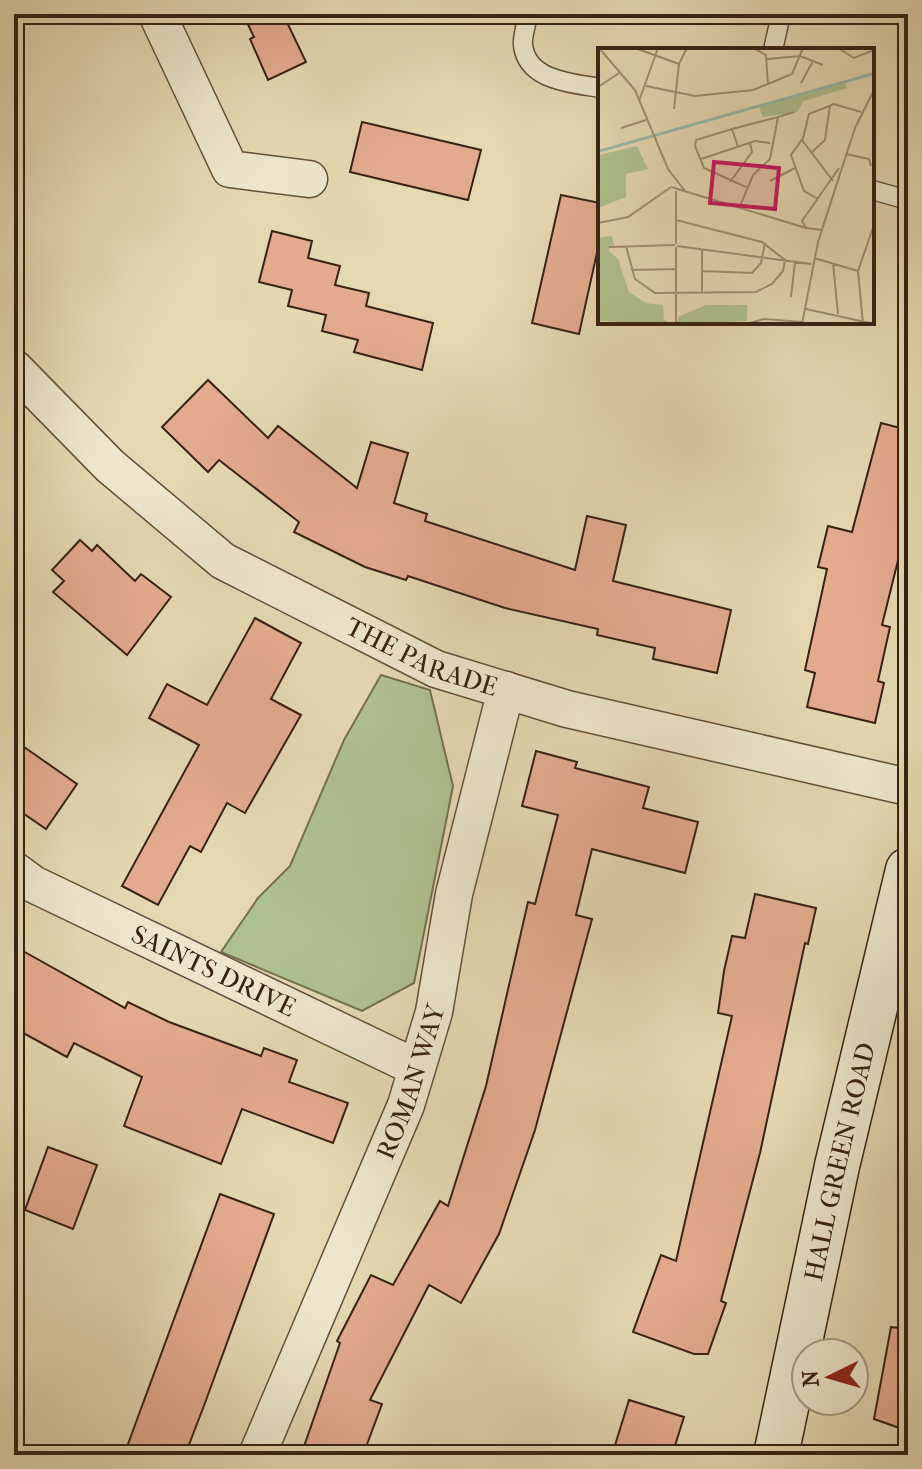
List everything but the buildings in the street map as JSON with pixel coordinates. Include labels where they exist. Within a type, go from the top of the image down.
[{"type":"street","points":[[157,14],[230,169],[309,179]]},
{"type":"street","name":"THE PARADE","points":[[14,368],[110,466],[223,561],[436,669],[567,709],[908,787]]},
{"type":"street","name":"ROMAN WAY","points":[[257,1455],[406,1105],[434,1012],[454,894],[506,690]]},
{"type":"street","name":"SAINTS DRIVE","points":[[14,870],[33,884],[417,1068]]},
{"type":"street","name":"HALL GREEN ROAD","points":[[776,1455],[837,1166],[908,870]]},
{"type":"lane","points":[[528,14],[522,45],[530,66],[547,77],[598,88]]},
{"type":"lane","points":[[773,48],[781,14]]},
{"type":"lane","points":[[874,191],[908,200]]},
{"type":"green space","points":[[381,675],[430,690],[453,786],[414,983],[362,1011],[221,952],[258,898],[290,866],[344,740]]}]
